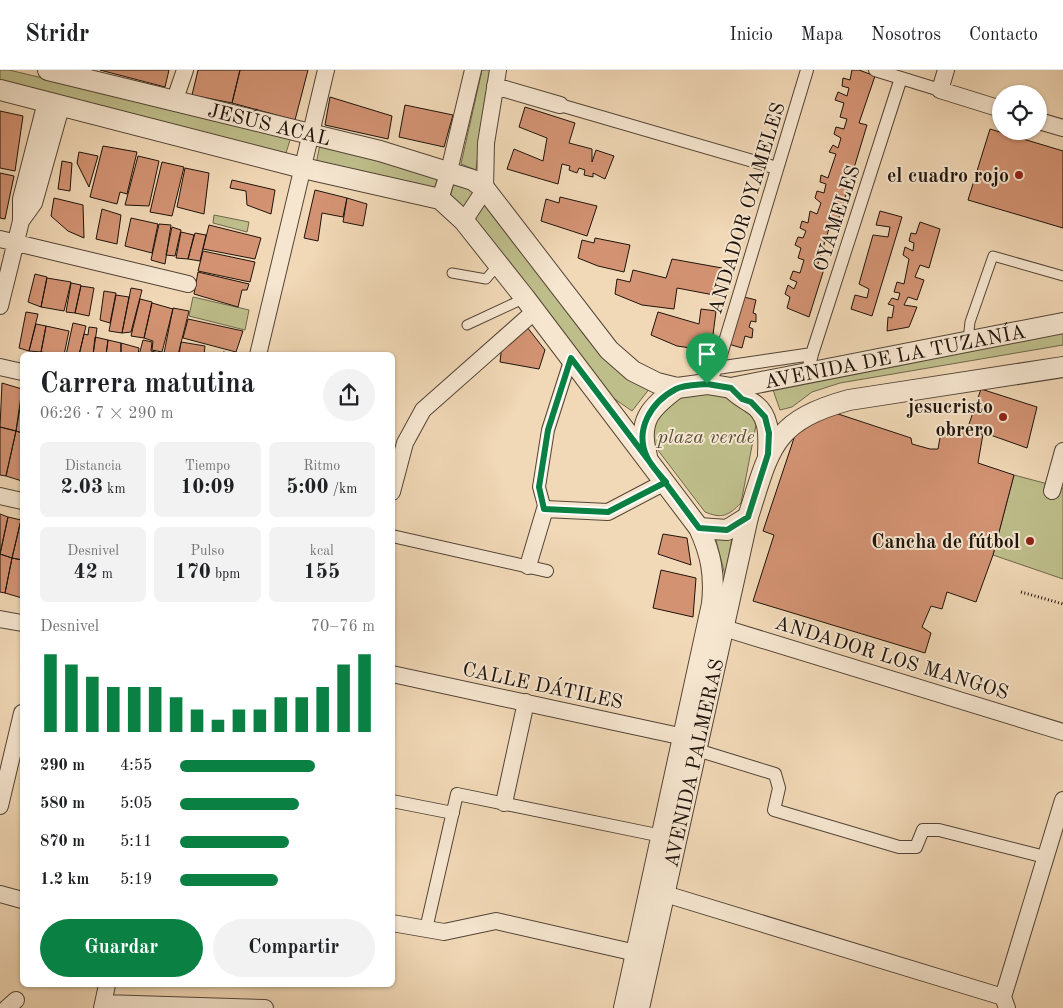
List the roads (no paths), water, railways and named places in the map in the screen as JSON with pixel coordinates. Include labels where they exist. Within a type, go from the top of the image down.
[{"type":"street","name":"JESÚS ACAL","points":[[48,70],[310,134],[449,172],[473,180],[485,189]]},
{"type":"street","points":[[174,102],[185,70]]},
{"type":"street","points":[[259,352],[326,70]]},
{"type":"street","points":[[474,70],[449,172],[440,199],[464,221],[530,304],[699,528],[727,530],[748,517]]},
{"type":"street","name":"ANDADOR OYAMELES","points":[[712,376],[807,70]]},
{"type":"street","points":[[875,70],[992,106]]},
{"type":"street","points":[[940,90],[946,70]]},
{"type":"street","points":[[464,221],[485,189],[486,143],[496,78],[560,105],[777,168]]},
{"type":"street","name":"OYAMELES","points":[[810,362],[901,78]]},
{"type":"street","name":"JESÚS ACAL","points":[[0,90],[302,168],[440,199]]},
{"type":"street","points":[[0,306],[8,241],[21,221],[21,199],[54,105]]},
{"type":"street","points":[[1047,123],[1063,128]]},
{"type":"street","name":"AVENIDA DE LA TUZANÍA","points":[[485,189],[609,350],[633,372],[657,383],[677,388],[712,376],[731,388],[810,362],[968,340],[1063,323]]},
{"type":"street","points":[[8,241],[188,284]]},
{"type":"street","points":[[395,481],[405,443],[423,410],[530,304]]},
{"type":"street","points":[[528,566],[544,509],[539,487],[548,430],[571,358]]},
{"type":"street","points":[[712,376],[810,362]]},
{"type":"street","points":[[0,367],[20,372]]},
{"type":"street","name":"AVENIDA DE LA TUZANÍA","points":[[748,517],[768,454],[782,433],[820,408],[849,400],[1063,367]]},
{"type":"street","points":[[647,458],[642,440],[643,426],[655,404],[677,388]]},
{"type":"street","points":[[731,388],[742,399],[751,402],[765,417],[769,433],[768,454]]},
{"type":"street","points":[[1052,491],[1063,451]]},
{"type":"street","points":[[544,509],[608,512],[666,482]]},
{"type":"street","points":[[0,496],[20,501]]},
{"type":"street","name":"AVENIDA PALMERAS","points":[[624,1008],[636,953],[657,892],[716,625],[748,517]]},
{"type":"street","name":"AVENIDA PALMERAS","points":[[699,528],[709,550],[713,570],[716,625]]},
{"type":"street","points":[[395,537],[547,571]]},
{"type":"street","points":[[0,619],[20,622]]},
{"type":"street","name":"ANDADOR LOS MANGOS","points":[[716,625],[1063,732]]},
{"type":"street","name":"CALLE DÁTILES","points":[[395,675],[526,702],[690,744]]},
{"type":"street","points":[[504,804],[526,702]]},
{"type":"street","points":[[0,806],[20,721]]},
{"type":"street","points":[[690,744],[774,774],[779,788],[774,810],[899,847],[916,847],[923,830],[939,830],[1046,857]]},
{"type":"street","name":"AVENIDA PALMERAS","points":[[640,1008],[657,892],[662,836],[690,744]]},
{"type":"street","points":[[426,929],[458,794],[662,836]]},
{"type":"street","points":[[657,892],[1005,1002],[1063,800]]},
{"type":"street","points":[[395,802],[453,814]]},
{"type":"street","points":[[0,894],[20,899]]},
{"type":"street","points":[[395,924],[444,932],[496,921],[636,953]]},
{"type":"street","points":[[107,987],[102,1006],[265,1008]]},
{"type":"lane","points":[[968,340],[970,322],[992,256],[1063,276]]},
{"type":"lane","points":[[452,273],[486,279],[498,264]]},
{"type":"lane","points":[[466,325],[530,304]]},
{"type":"place","name":"el cuadro rojo","points":[[1019,175]]},
{"type":"place","name":"jesucristo obrero","points":[[1003,417]]},
{"type":"place","name":"Cancha de fútbol","points":[[1030,541]]},
{"type":"park label","name":"plaza verde","points":[[706,436]]}]
